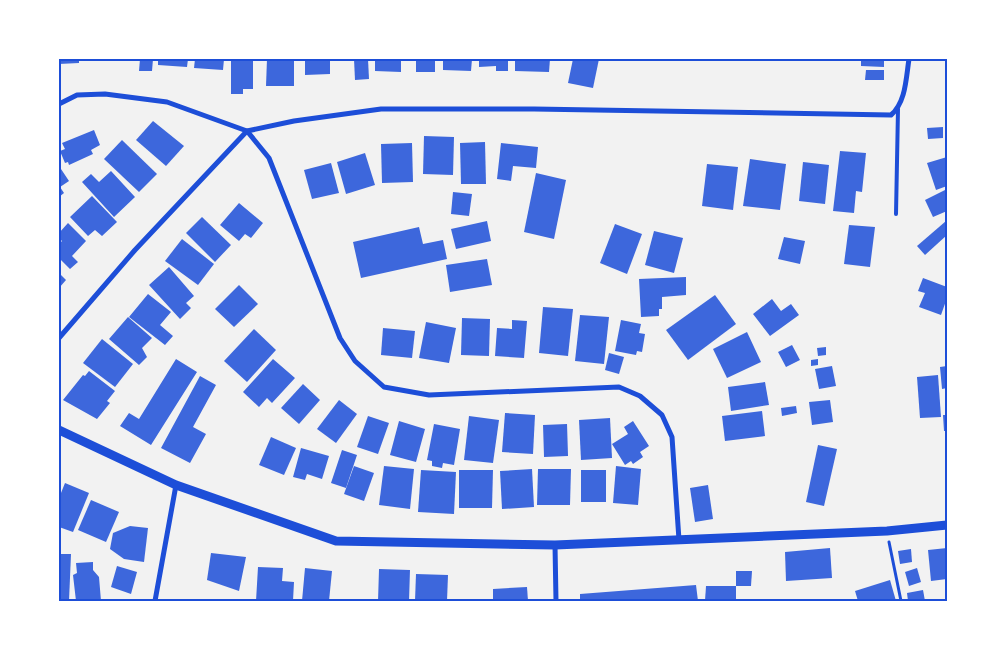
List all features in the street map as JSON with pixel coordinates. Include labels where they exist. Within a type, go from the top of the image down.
[{"type":"street","points":[[59,104],[77,95],[105,94],[167,102],[247,130],[294,121],[381,109],[534,109],[891,115],[898,109],[901,101],[910,59]]},
{"type":"street","points":[[59,338],[134,250],[247,130]]},
{"type":"street","points":[[247,130],[268,158],[340,338],[355,361],[384,387],[429,395],[619,387],[640,396],[662,415],[672,437],[679,540]]},
{"type":"street","points":[[59,430],[176,485],[336,541],[555,545],[886,531],[947,525]]},
{"type":"street","points":[[155,601],[176,485]]},
{"type":"street","points":[[555,545],[556,601]]},
{"type":"lane","points":[[896,214],[898,109]]},
{"type":"path","points":[[886,531],[901,601]]},
{"type":"building","points":[[59,59],[79,59],[79,63],[59,64]]},
{"type":"building","points":[[140,59],[153,59],[152,71],[139,71]]},
{"type":"building","points":[[158,59],[188,59],[187,67],[158,65]]},
{"type":"building","points":[[195,59],[224,59],[223,70],[194,68]]},
{"type":"building","points":[[231,59],[253,59],[253,89],[243,89],[243,94],[231,94]]},
{"type":"building","points":[[267,59],[294,59],[294,86],[266,86]]},
{"type":"building","points":[[305,59],[330,59],[330,74],[305,75]]},
{"type":"building","points":[[354,59],[368,59],[369,79],[355,80]]},
{"type":"building","points":[[375,59],[401,59],[401,72],[375,71]]},
{"type":"building","points":[[416,59],[435,59],[435,72],[416,72]]},
{"type":"building","points":[[443,59],[472,59],[471,71],[443,70]]},
{"type":"building","points":[[479,59],[508,59],[508,71],[496,71],[496,66],[479,67]]},
{"type":"building","points":[[515,59],[550,59],[549,72],[515,71]]},
{"type":"building","points":[[573,59],[599,59],[593,88],[568,83]]},
{"type":"building","points":[[861,59],[884,59],[884,67],[861,66]]},
{"type":"building","points":[[866,70],[884,70],[884,80],[865,80]]},
{"type":"building","points":[[153,121],[184,146],[166,166],[136,140]]},
{"type":"building","points":[[943,127],[943,138],[928,139],[927,128]]},
{"type":"building","points":[[94,130],[100,145],[91,150],[93,154],[69,165],[68,162],[65,163],[60,151],[65,149],[62,143]]},
{"type":"building","points":[[424,136],[454,137],[453,175],[423,174]]},
{"type":"building","points":[[122,140],[157,174],[139,192],[104,159]]},
{"type":"building","points":[[485,142],[486,184],[461,184],[460,143]]},
{"type":"building","points":[[412,143],[413,182],[382,183],[381,144]]},
{"type":"building","points":[[501,143],[538,147],[536,168],[513,166],[511,181],[497,179]]},
{"type":"building","points":[[840,151],[866,153],[862,192],[856,191],[854,213],[833,211]]},
{"type":"building","points":[[365,153],[375,185],[346,194],[337,162]]},
{"type":"building","points":[[947,157],[947,186],[936,190],[927,163]]},
{"type":"building","points":[[750,159],[786,164],[780,210],[743,206]]},
{"type":"building","points":[[803,162],[829,165],[825,204],[799,201]]},
{"type":"building","points":[[331,163],[339,193],[312,199],[304,170]]},
{"type":"building","points":[[707,164],[738,167],[733,210],[702,206]]},
{"type":"building","points":[[59,166],[69,181],[60,187],[64,193],[59,197]]},
{"type":"building","points":[[111,171],[135,197],[114,217],[82,182],[91,174],[99,182]]},
{"type":"building","points":[[536,173],[566,180],[554,239],[524,232]]},
{"type":"building","points":[[947,189],[947,211],[933,217],[925,200]]},
{"type":"building","points":[[453,192],[472,194],[469,216],[451,214]]},
{"type":"building","points":[[92,196],[117,222],[102,236],[95,230],[88,236],[70,217]]},
{"type":"building","points":[[239,203],[263,223],[251,238],[245,234],[239,241],[220,225]]},
{"type":"building","points":[[202,217],[231,245],[215,262],[186,233]]},
{"type":"building","points":[[487,221],[491,241],[456,249],[451,229]]},
{"type":"building","points":[[946,221],[947,235],[925,255],[917,246]]},
{"type":"building","points":[[68,223],[86,241],[72,256],[78,262],[70,269],[59,258],[59,244],[62,241],[59,238],[59,233]]},
{"type":"building","points":[[615,224],[642,234],[627,274],[600,263]]},
{"type":"building","points":[[849,225],[875,227],[870,267],[844,264]]},
{"type":"building","points":[[419,227],[423,244],[443,240],[447,259],[361,278],[353,242]]},
{"type":"building","points":[[654,231],[683,238],[674,273],[645,265]]},
{"type":"building","points":[[784,237],[805,241],[800,264],[778,259]]},
{"type":"building","points":[[182,239],[214,264],[198,285],[165,261]]},
{"type":"building","points":[[487,259],[492,285],[450,292],[446,265]]},
{"type":"building","points":[[169,267],[194,296],[186,303],[191,308],[180,319],[149,285]]},
{"type":"building","points":[[59,273],[66,280],[59,288]]},
{"type":"building","points":[[686,277],[686,295],[662,297],[662,309],[659,309],[659,316],[641,317],[639,279]]},
{"type":"building","points":[[923,278],[947,287],[947,298],[941,315],[919,307],[925,293],[918,291]]},
{"type":"building","points":[[239,285],[258,304],[234,327],[215,309]]},
{"type":"building","points":[[148,294],[171,312],[160,325],[173,336],[165,345],[129,317]]},
{"type":"building","points":[[715,295],[736,324],[688,360],[666,330]]},
{"type":"building","points":[[772,299],[781,311],[791,304],[799,315],[770,336],[753,314]]},
{"type":"building","points":[[543,307],[573,309],[568,356],[539,353]]},
{"type":"building","points":[[580,315],[609,317],[604,364],[575,361]]},
{"type":"building","points":[[128,317],[152,338],[142,348],[147,357],[139,365],[109,339]]},
{"type":"building","points":[[462,318],[490,319],[489,356],[461,355]]},
{"type":"building","points":[[512,320],[527,321],[524,358],[495,356],[497,328],[512,329]]},
{"type":"building","points":[[621,320],[641,324],[639,333],[645,334],[642,352],[637,351],[636,355],[615,351]]},
{"type":"building","points":[[426,322],[456,328],[449,363],[419,358]]},
{"type":"building","points":[[383,328],[415,331],[412,358],[381,355]]},
{"type":"building","points":[[254,329],[276,350],[247,382],[224,361]]},
{"type":"building","points":[[747,332],[761,362],[727,378],[713,349]]},
{"type":"building","points":[[102,339],[133,364],[115,387],[83,363]]},
{"type":"building","points":[[792,345],[800,360],[786,367],[778,352]]},
{"type":"building","points":[[826,347],[826,355],[818,356],[817,348]]},
{"type":"building","points":[[609,353],[624,357],[619,374],[605,370]]},
{"type":"building","points":[[176,359],[197,372],[151,445],[120,426],[129,413],[139,419]]},
{"type":"building","points":[[273,359],[295,378],[272,403],[267,398],[259,407],[243,392]]},
{"type":"building","points":[[818,359],[818,365],[811,366],[811,360]]},
{"type":"building","points":[[832,366],[836,386],[819,389],[815,369]]},
{"type":"building","points":[[947,366],[947,388],[942,389],[940,367]]},
{"type":"building","points":[[89,371],[115,391],[107,401],[110,403],[97,419],[63,400],[83,375],[85,376]]},
{"type":"building","points":[[938,375],[941,417],[920,418],[917,377]]},
{"type":"building","points":[[200,376],[216,385],[193,427],[206,434],[190,463],[161,448]]},
{"type":"building","points":[[765,382],[769,405],[731,411],[728,387]]},
{"type":"building","points":[[303,384],[320,400],[299,424],[281,408]]},
{"type":"building","points":[[339,400],[357,414],[336,443],[317,429]]},
{"type":"building","points":[[830,400],[833,422],[812,425],[809,402]]},
{"type":"building","points":[[796,406],[797,413],[782,416],[781,408]]},
{"type":"building","points":[[762,411],[765,436],[725,441],[722,416]]},
{"type":"building","points":[[505,413],[535,415],[533,454],[502,452]]},
{"type":"building","points":[[943,415],[947,415],[947,431],[944,431]]},
{"type":"building","points":[[368,416],[389,423],[378,454],[357,447]]},
{"type":"building","points":[[469,416],[499,420],[493,463],[464,460]]},
{"type":"building","points":[[610,418],[612,458],[581,460],[579,420]]},
{"type":"building","points":[[399,421],[425,429],[416,462],[390,455]]},
{"type":"building","points":[[633,421],[649,446],[640,452],[643,457],[633,464],[631,461],[625,465],[612,444],[628,434],[624,427]]},
{"type":"building","points":[[434,424],[460,429],[454,465],[443,463],[442,468],[432,466],[432,461],[427,460]]},
{"type":"building","points":[[567,424],[568,456],[544,457],[543,425]]},
{"type":"building","points":[[271,437],[296,448],[284,475],[259,465]]},
{"type":"building","points":[[818,445],[837,449],[824,506],[806,502]]},
{"type":"building","points":[[301,448],[329,456],[322,479],[307,474],[305,480],[293,477]]},
{"type":"building","points":[[342,450],[357,455],[346,488],[331,483]]},
{"type":"building","points":[[354,466],[374,473],[364,501],[344,494]]},
{"type":"building","points":[[384,466],[414,469],[410,509],[379,505]]},
{"type":"building","points":[[616,466],[641,469],[638,505],[613,503]]},
{"type":"building","points":[[532,469],[534,507],[502,509],[500,471]]},
{"type":"building","points":[[538,469],[571,469],[570,505],[537,505]]},
{"type":"building","points":[[421,470],[456,472],[454,514],[418,512]]},
{"type":"building","points":[[459,470],[493,470],[492,508],[459,508]]},
{"type":"building","points":[[581,470],[606,470],[606,502],[581,502]]},
{"type":"building","points":[[65,483],[89,493],[73,532],[59,527],[59,498]]},
{"type":"building","points":[[708,485],[713,519],[695,522],[690,488]]},
{"type":"building","points":[[91,500],[119,512],[106,542],[78,530]]},
{"type":"building","points":[[130,526],[148,528],[144,562],[124,559],[110,549],[113,533]]},
{"type":"building","points":[[830,548],[832,578],[786,581],[785,552]]},
{"type":"building","points":[[947,548],[947,579],[931,581],[928,550]]},
{"type":"building","points":[[911,549],[912,562],[900,564],[898,551]]},
{"type":"building","points":[[211,553],[246,557],[239,591],[207,580]]},
{"type":"building","points":[[59,554],[71,554],[69,601],[59,601]]},
{"type":"building","points":[[93,562],[93,570],[99,577],[101,601],[76,601],[73,575],[77,573],[76,563]]},
{"type":"building","points":[[117,566],[137,572],[131,594],[111,587]]},
{"type":"building","points":[[258,567],[283,568],[282,581],[294,582],[293,601],[256,601]]},
{"type":"building","points":[[305,568],[332,571],[329,601],[302,601]]},
{"type":"building","points":[[917,568],[921,582],[909,586],[905,572]]},
{"type":"building","points":[[379,569],[410,570],[409,601],[378,601]]},
{"type":"building","points":[[736,571],[752,571],[751,586],[736,586]]},
{"type":"building","points":[[416,574],[448,575],[447,601],[415,601]]},
{"type":"building","points":[[890,580],[896,601],[858,601],[855,591]]},
{"type":"building","points":[[696,585],[698,601],[580,601],[580,594]]},
{"type":"building","points":[[706,586],[736,586],[736,601],[705,601]]},
{"type":"building","points":[[527,587],[528,601],[493,601],[493,589]]},
{"type":"building","points":[[923,590],[925,601],[908,601],[907,593]]},
{"type":"building","points":[[782,599],[782,601],[770,601],[770,600]]}]
